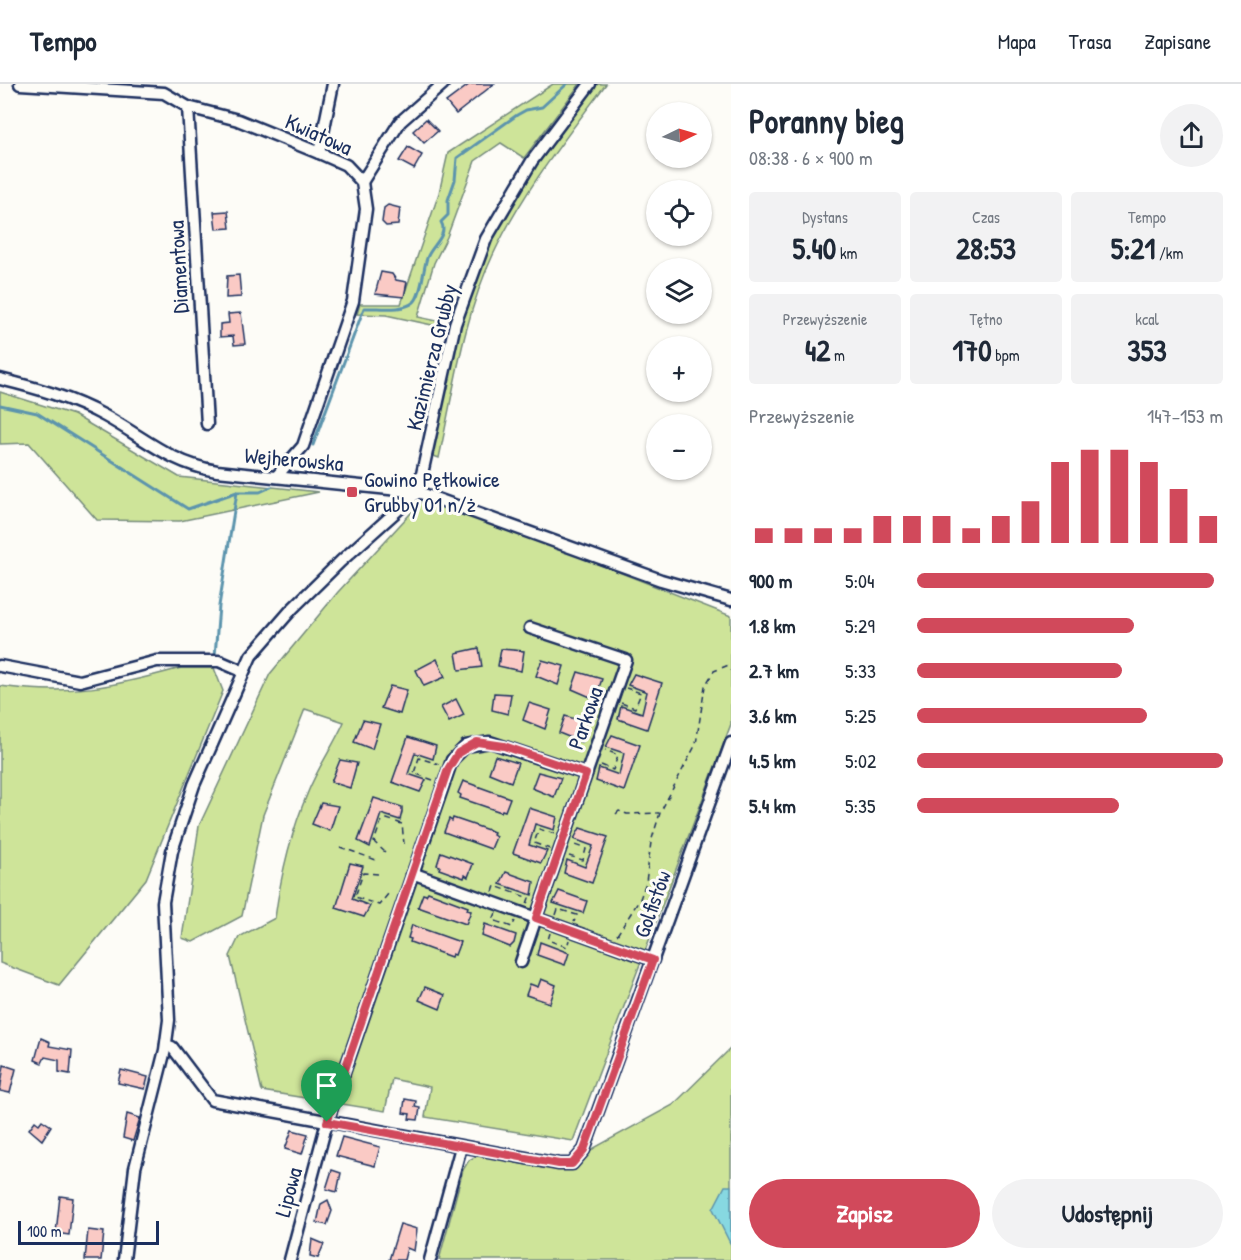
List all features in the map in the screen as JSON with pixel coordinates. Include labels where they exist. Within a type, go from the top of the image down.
[{"type":"street","name":"Kwiatowa","points":[[20,84],[164,93],[188,107],[238,120],[346,165],[362,182],[366,208],[352,302],[303,446],[276,477]]},
{"type":"street","points":[[319,153],[333,84]]},
{"type":"street","points":[[362,182],[400,123],[442,84]]},
{"type":"street","name":"Kazimierza Grubby","points":[[418,492],[455,324],[482,250],[526,169],[590,84]]},
{"type":"street","name":"Diamentowa","points":[[188,107],[207,424]]},
{"type":"street","name":"Wejherowska","points":[[0,379],[80,404],[108,417],[160,452],[194,466],[418,492],[661,580],[731,600]]},
{"type":"street","points":[[124,1260],[135,1168],[166,1045],[169,1020],[163,902],[172,851],[194,785],[226,715],[242,671],[251,656],[292,609],[418,492]]},
{"type":"street","name":"Parkowa","points":[[521,962],[626,660],[531,628]]},
{"type":"street","points":[[0,666],[80,681],[157,662],[219,661],[242,671]]},
{"type":"street","name":"Lipowa","points":[[290,1260],[327,1122],[448,768],[466,746],[490,742],[586,774]]},
{"type":"street","name":"Golfistów","points":[[461,1147],[559,1164],[572,1164],[578,1159],[584,1150],[731,743]]},
{"type":"street","points":[[412,873],[653,960]]},
{"type":"street","points":[[166,1045],[172,1047],[212,1100],[461,1147],[430,1260]]},
{"type":"path","points":[[611,945],[640,899],[646,882],[651,842],[660,813],[696,744],[703,694],[709,678],[714,671],[731,664]]},
{"type":"path","points":[[612,700],[635,708],[641,693],[617,685]]},
{"type":"path","points":[[590,762],[613,770],[618,755],[596,747]]},
{"type":"path","points":[[443,783],[414,773],[419,758],[448,768]]},
{"type":"path","points":[[616,814],[619,811],[627,814],[660,813]]},
{"type":"path","points":[[385,852],[374,842],[381,822],[387,819],[402,824],[404,844]]},
{"type":"path","points":[[539,829],[563,839],[586,849],[582,860],[534,843],[539,829]]},
{"type":"path","points":[[340,847],[379,861]]},
{"type":"path","points":[[378,874],[363,873],[355,897],[379,905],[389,893]]},
{"type":"path","points":[[495,886],[529,898],[512,927],[493,920],[494,903],[495,886]]},
{"type":"path","points":[[558,909],[577,915],[567,947],[548,940],[553,924],[558,909]]},
{"type":"green space","points":[[553,84],[580,84],[524,158],[501,143],[475,161],[447,237],[434,263],[418,317],[447,323],[446,328],[386,315],[357,314],[360,304],[401,304],[439,193],[448,153]]},
{"type":"green space","points":[[595,84],[606,84],[531,188],[493,255],[467,329],[439,458],[431,455],[460,324],[487,248],[522,184]]},
{"type":"green space","points":[[0,392],[74,415],[179,477],[319,492],[180,521],[97,520],[29,443],[0,444]]},
{"type":"green space","points":[[422,501],[527,536],[731,616],[731,724],[573,1141],[425,1117],[430,1087],[392,1079],[385,1111],[262,1091],[230,956],[239,937],[275,918],[280,885],[302,807],[344,722],[305,709],[263,815],[242,916],[193,942],[182,938],[199,826],[270,674],[338,592]]},
{"type":"green space","points":[[181,668],[214,668],[223,691],[146,879],[59,985],[0,963],[0,686],[49,690],[92,688]]},
{"type":"green space","points":[[731,1048],[731,1260],[439,1260],[463,1170],[469,1160],[478,1155],[542,1168],[575,1168],[594,1148],[673,1105]]},
{"type":"water","points":[[725,1186],[731,1186],[731,1245],[713,1209]]},
{"type":"building","points":[[470,84],[494,84],[456,114],[446,102]]},
{"type":"building","points":[[426,119],[438,131],[424,143],[413,131]]},
{"type":"building","points":[[408,147],[422,155],[414,169],[399,161]]},
{"type":"building","points":[[388,205],[400,208],[398,225],[386,226],[382,222],[384,208]]},
{"type":"building","points":[[228,211],[230,228],[216,229],[214,212]]},
{"type":"building","points":[[381,272],[392,274],[396,280],[407,282],[404,297],[375,294]]},
{"type":"building","points":[[239,275],[241,297],[226,298],[227,276]]},
{"type":"building","points":[[241,313],[245,344],[234,345],[233,336],[220,337],[220,324],[229,323],[228,314]]},
{"type":"building","points":[[479,648],[482,667],[459,670],[456,653]]},
{"type":"building","points":[[501,649],[524,651],[521,671],[498,666]]},
{"type":"building","points":[[437,659],[445,677],[424,686],[416,670]]},
{"type":"building","points":[[542,660],[564,666],[558,685],[536,676]]},
{"type":"building","points":[[578,672],[602,679],[595,699],[572,689]]},
{"type":"building","points":[[634,674],[662,683],[647,729],[618,719],[621,706],[642,713],[647,692],[628,685]]},
{"type":"building","points":[[390,686],[407,690],[400,714],[381,708]]},
{"type":"building","points":[[494,693],[511,694],[508,714],[492,710]]},
{"type":"building","points":[[456,699],[464,715],[449,722],[441,707]]},
{"type":"building","points":[[529,703],[551,710],[545,729],[523,720]]},
{"type":"building","points":[[565,716],[588,723],[581,742],[559,733]]},
{"type":"building","points":[[363,720],[380,724],[372,749],[354,742]]},
{"type":"building","points":[[612,735],[640,745],[624,791],[596,781],[599,768],[619,775],[624,753],[606,747]]},
{"type":"building","points":[[408,737],[436,746],[433,759],[415,753],[408,774],[426,780],[420,792],[392,782]]},
{"type":"building","points":[[495,756],[518,763],[511,782],[489,773]]},
{"type":"building","points":[[340,760],[357,763],[350,788],[331,782]]},
{"type":"building","points":[[538,772],[561,778],[554,797],[532,788]]},
{"type":"building","points":[[463,781],[510,798],[505,811],[501,812],[460,798],[461,795],[458,793]]},
{"type":"building","points":[[374,798],[402,807],[402,812],[400,820],[381,814],[370,847],[358,841]]},
{"type":"building","points":[[321,803],[338,806],[330,831],[312,824]]},
{"type":"building","points":[[529,808],[557,817],[554,830],[535,824],[529,845],[547,851],[541,863],[513,853]]},
{"type":"building","points":[[453,818],[494,832],[493,835],[496,837],[491,849],[444,832],[449,819],[452,821]]},
{"type":"building","points":[[580,828],[608,837],[592,883],[564,873],[567,860],[585,867],[593,846],[574,839]]},
{"type":"building","points":[[441,852],[473,864],[468,877],[465,875],[464,878],[439,869],[440,866],[437,865]]},
{"type":"building","points":[[350,863],[363,866],[352,899],[370,906],[364,917],[336,908]]},
{"type":"building","points":[[506,872],[534,882],[532,895],[500,884]]},
{"type":"building","points":[[559,891],[587,901],[583,913],[553,903]]},
{"type":"building","points":[[428,892],[468,907],[467,910],[471,911],[466,924],[418,907],[423,894],[426,895]]},
{"type":"building","points":[[485,924],[516,935],[514,943],[510,947],[482,936]]},
{"type":"building","points":[[412,925],[460,942],[455,955],[452,954],[451,957],[410,942],[411,939],[408,938]]},
{"type":"building","points":[[540,942],[569,953],[565,965],[537,955]]},
{"type":"building","points":[[541,979],[556,985],[550,1003],[526,995],[530,984],[538,987]]},
{"type":"building","points":[[425,987],[445,995],[440,1009],[419,1000]]},
{"type":"building","points":[[41,1038],[50,1042],[49,1046],[72,1050],[70,1074],[59,1072],[59,1060],[45,1057],[42,1063],[35,1060]]},
{"type":"building","points":[[4,1065],[16,1069],[10,1093],[0,1091]]},
{"type":"building","points":[[121,1070],[148,1077],[145,1089],[118,1083]]},
{"type":"building","points":[[405,1099],[416,1101],[415,1107],[420,1108],[418,1120],[409,1119],[410,1114],[403,1113]]},
{"type":"building","points":[[127,1114],[140,1118],[133,1141],[123,1138]]},
{"type":"building","points":[[42,1120],[51,1126],[42,1140],[29,1129],[35,1121],[39,1124]]},
{"type":"building","points":[[292,1130],[308,1134],[302,1154],[285,1149]]},
{"type":"building","points":[[342,1137],[380,1147],[375,1166],[336,1156]]},
{"type":"building","points":[[332,1170],[341,1173],[337,1192],[326,1189]]},
{"type":"building","points":[[60,1196],[73,1198],[69,1235],[56,1233]]},
{"type":"building","points":[[328,1200],[332,1211],[327,1225],[317,1223],[321,1204]]},
{"type":"building","points":[[400,1224],[417,1229],[414,1251],[407,1248],[404,1260],[389,1260]]},
{"type":"building","points":[[88,1230],[104,1232],[101,1260],[85,1260]]},
{"type":"building","points":[[312,1239],[324,1244],[318,1258],[310,1256]]},
{"type":"waterway","points":[[313,445],[364,308],[403,307],[417,299],[427,258],[443,231],[441,222],[448,215],[448,200],[455,180],[457,158],[517,115],[526,110],[542,107],[567,84]]},
{"type":"waterway","points":[[0,405],[37,413],[188,509],[237,492],[260,492],[271,487]]},
{"type":"waterway","points":[[215,656],[219,606],[237,492]]},
{"type":"place","name":"Gowino Pętkowice Grubby 01 n/ż","points":[[352,492]]},
{"type":"route","points":[[477,742],[490,742],[586,774],[536,918],[653,960],[584,1150],[578,1159],[572,1164],[559,1164],[327,1122],[452,760],[466,746],[477,742]]}]
